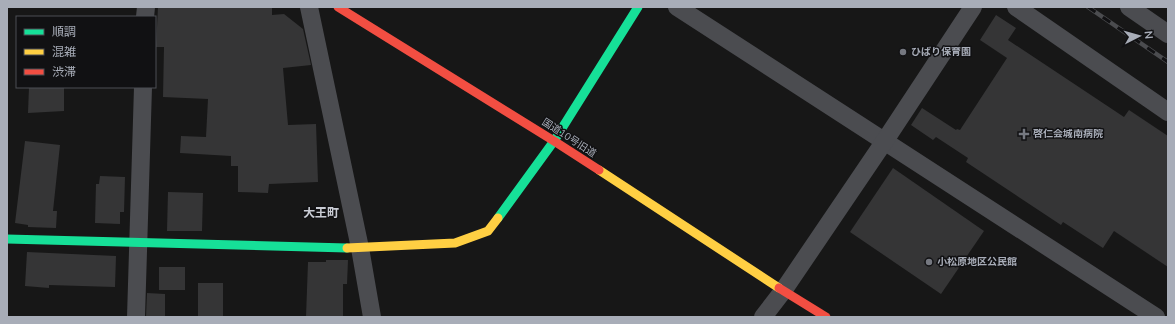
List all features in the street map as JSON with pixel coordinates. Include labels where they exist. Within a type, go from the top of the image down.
[{"type":"street","points":[[309,7],[360,248],[372,317]]},
{"type":"street","name":"国道10号旧道","points":[[338,7],[554,141],[826,317]]},
{"type":"street","points":[[7,239],[360,248],[455,243],[488,231],[554,141],[638,7]]},
{"type":"street","points":[[676,7],[1156,317]]},
{"type":"street","points":[[763,317],[884,142],[973,7]]},
{"type":"street","points":[[1016,7],[1168,112]]},
{"type":"street","points":[[1129,7],[1168,34]]},
{"type":"street","points":[[136,317],[143,88]]},
{"type":"building","points":[[158,7],[272,7],[272,15],[284,14],[303,29],[311,65],[283,68],[288,125],[316,124],[318,182],[269,184],[268,193],[238,192],[238,166],[231,166],[231,156],[180,153],[181,136],[206,137],[208,99],[163,97],[164,47],[156,47]]},
{"type":"building","points":[[996,15],[1016,28],[1008,40],[1124,117],[1129,110],[1168,136],[1168,267],[1114,231],[1103,248],[1063,222],[1061,225],[966,162],[968,158],[936,137],[933,140],[911,125],[922,108],[956,130],[960,130],[1007,58],[980,40]]},
{"type":"building","points":[[29,88],[64,88],[64,111],[28,113]]},
{"type":"building","points":[[25,141],[60,145],[53,211],[57,211],[56,228],[28,227],[28,225],[15,223]]},
{"type":"building","points":[[893,168],[984,231],[941,294],[850,232]]},
{"type":"building","points":[[100,176],[125,177],[124,212],[120,212],[120,224],[95,223],[96,184],[99,184]]},
{"type":"building","points":[[168,192],[203,193],[202,231],[167,231]]},
{"type":"building","points":[[27,252],[116,256],[115,287],[49,285],[49,288],[25,286]]},
{"type":"building","points":[[326,260],[348,260],[347,284],[343,284],[343,317],[306,317],[308,262],[326,262]]},
{"type":"building","points":[[159,267],[185,267],[185,290],[159,290]]},
{"type":"building","points":[[198,283],[223,283],[223,317],[198,317]]},
{"type":"building","points":[[147,293],[165,294],[165,317],[146,317]]},
{"type":"railway","points":[[1088,7],[1168,62]]},
{"type":"traffic: fast","points":[[498,218],[554,141],[638,7]]},
{"type":"traffic: fast","points":[[7,239],[347,248]]},
{"type":"traffic: slow","points":[[599,170],[779,288]]},
{"type":"traffic: slow","points":[[347,248],[455,243],[488,231],[498,218]]},
{"type":"traffic: jam","points":[[338,7],[599,170]]},
{"type":"traffic: jam","points":[[779,288],[826,317]]},
{"type":"place","name":"ひばり保育園","points":[[903,52]]},
{"type":"place","name":"啓仁会城南病院","points":[[1024,134]]},
{"type":"place","name":"小松原地区公民館","points":[[929,262]]},
{"type":"district","name":"大王町","points":[[321,213]]}]
